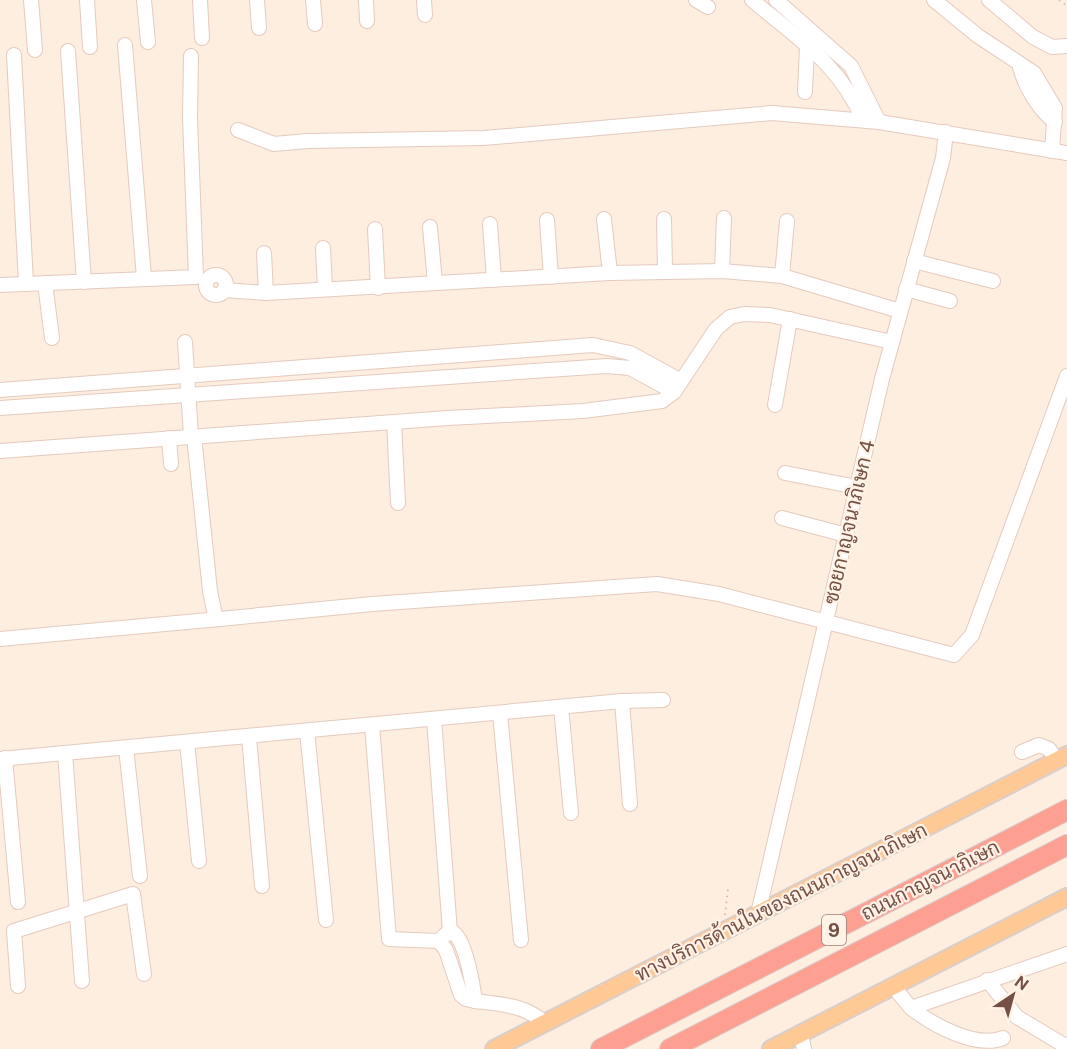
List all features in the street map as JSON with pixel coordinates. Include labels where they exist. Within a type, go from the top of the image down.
[{"type":"highway","name":"ถนนกาญจนาภิเษก","points":[[601,1049],[1067,810]]},
{"type":"highway","name":"ถนนกาญจนาภิเษก","points":[[670,1049],[1067,845]]},
{"type":"main road","name":"ทางบริการด้านในของถนนกาญจนาภิเษก","points":[[494,1049],[1062,758]]},
{"type":"main road","points":[[771,1049],[802,1041],[893,986],[1067,897]]},
{"type":"street","points":[[31,0],[35,50]]},
{"type":"street","points":[[87,0],[90,47]]},
{"type":"street","points":[[144,0],[148,42]]},
{"type":"street","points":[[200,0],[202,38]]},
{"type":"street","points":[[257,0],[259,28]]},
{"type":"street","points":[[313,0],[315,24]]},
{"type":"street","points":[[366,0],[367,21]]},
{"type":"street","points":[[424,0],[425,15]]},
{"type":"street","points":[[752,0],[807,46],[840,78],[852,95],[862,120]]},
{"type":"street","points":[[776,0],[851,66],[879,122]]},
{"type":"street","points":[[934,0],[1020,67],[1023,79],[1046,115],[1055,122],[1052,151]]},
{"type":"street","points":[[989,0],[1033,37],[1052,47],[1067,46]]},
{"type":"street","points":[[125,45],[144,278]]},
{"type":"street","points":[[805,92],[807,46]]},
{"type":"street","points":[[68,51],[84,282]]},
{"type":"street","points":[[14,56],[26,283]]},
{"type":"street","points":[[191,56],[190,118],[202,278]]},
{"type":"street","points":[[238,130],[274,144],[307,141],[483,138],[772,113],[879,122],[1067,153]]},
{"type":"street","name":"ซอยกาญจนาภิเษก 4","points":[[758,914],[857,487],[900,311],[942,158],[946,132]]},
{"type":"street","points":[[723,271],[724,218]]},
{"type":"street","points":[[604,219],[610,273]]},
{"type":"street","points":[[664,219],[665,272]]},
{"type":"street","points":[[547,220],[551,277]]},
{"type":"street","points":[[782,276],[787,221]]},
{"type":"street","points":[[490,224],[494,280]]},
{"type":"street","points":[[430,227],[435,283]]},
{"type":"street","points":[[375,229],[378,288]]},
{"type":"street","points":[[323,248],[325,289]]},
{"type":"street","points":[[264,253],[266,293]]},
{"type":"street","points":[[914,261],[993,281]]},
{"type":"street","points":[[0,285],[221,276],[225,285],[224,290],[266,293],[610,273],[723,271],[782,276],[900,311]]},
{"type":"street","points":[[45,283],[52,338]]},
{"type":"street","points":[[906,289],[950,301]]},
{"type":"street","points":[[0,452],[192,436],[583,411],[662,401],[678,386],[716,329],[730,317],[744,314],[790,319],[892,342]]},
{"type":"street","points":[[775,405],[790,319]]},
{"type":"street","points":[[185,342],[192,436],[210,591],[215,615],[220,619]]},
{"type":"street","points":[[0,390],[593,345],[630,352],[678,386]]},
{"type":"street","points":[[0,408],[607,366],[630,368],[678,386]]},
{"type":"street","points":[[165,377],[165,397]]},
{"type":"street","points":[[0,639],[372,604],[657,584],[719,594],[954,655],[962,649],[972,635],[1066,383]]},
{"type":"street","points":[[394,422],[398,503]]},
{"type":"street","points":[[169,438],[171,464]]},
{"type":"street","points":[[785,473],[857,487]]},
{"type":"street","points":[[782,518],[846,535]]},
{"type":"street","points":[[18,902],[3,758],[622,701],[663,700]]},
{"type":"street","points":[[622,701],[630,804]]},
{"type":"street","points":[[561,707],[572,813]]},
{"type":"street","points":[[500,713],[521,940]]},
{"type":"street","points":[[434,719],[445,937]]},
{"type":"street","points":[[372,725],[389,939],[457,935],[473,980],[475,1001],[517,1006],[532,1013],[545,1023]]},
{"type":"street","points":[[307,731],[326,920]]},
{"type":"street","points":[[249,737],[262,886]]},
{"type":"street","points":[[187,742],[199,861]]},
{"type":"street","points":[[1022,752],[1039,745],[1050,749],[1062,758]]},
{"type":"street","points":[[126,748],[140,876]]},
{"type":"street","points":[[65,753],[82,981]]},
{"type":"street","points":[[18,986],[14,931],[133,894],[144,974]]},
{"type":"street","points":[[911,1008],[1067,954]]},
{"type":"street","points":[[987,980],[1017,1017],[1067,1047]]},
{"type":"street","points":[[893,986],[911,1008],[943,1028],[978,1042],[989,1043],[1003,1038]]},
{"type":"path","points":[[1059,0],[1067,6]]},
{"type":"path","points":[[723,932],[728,889]]}]
